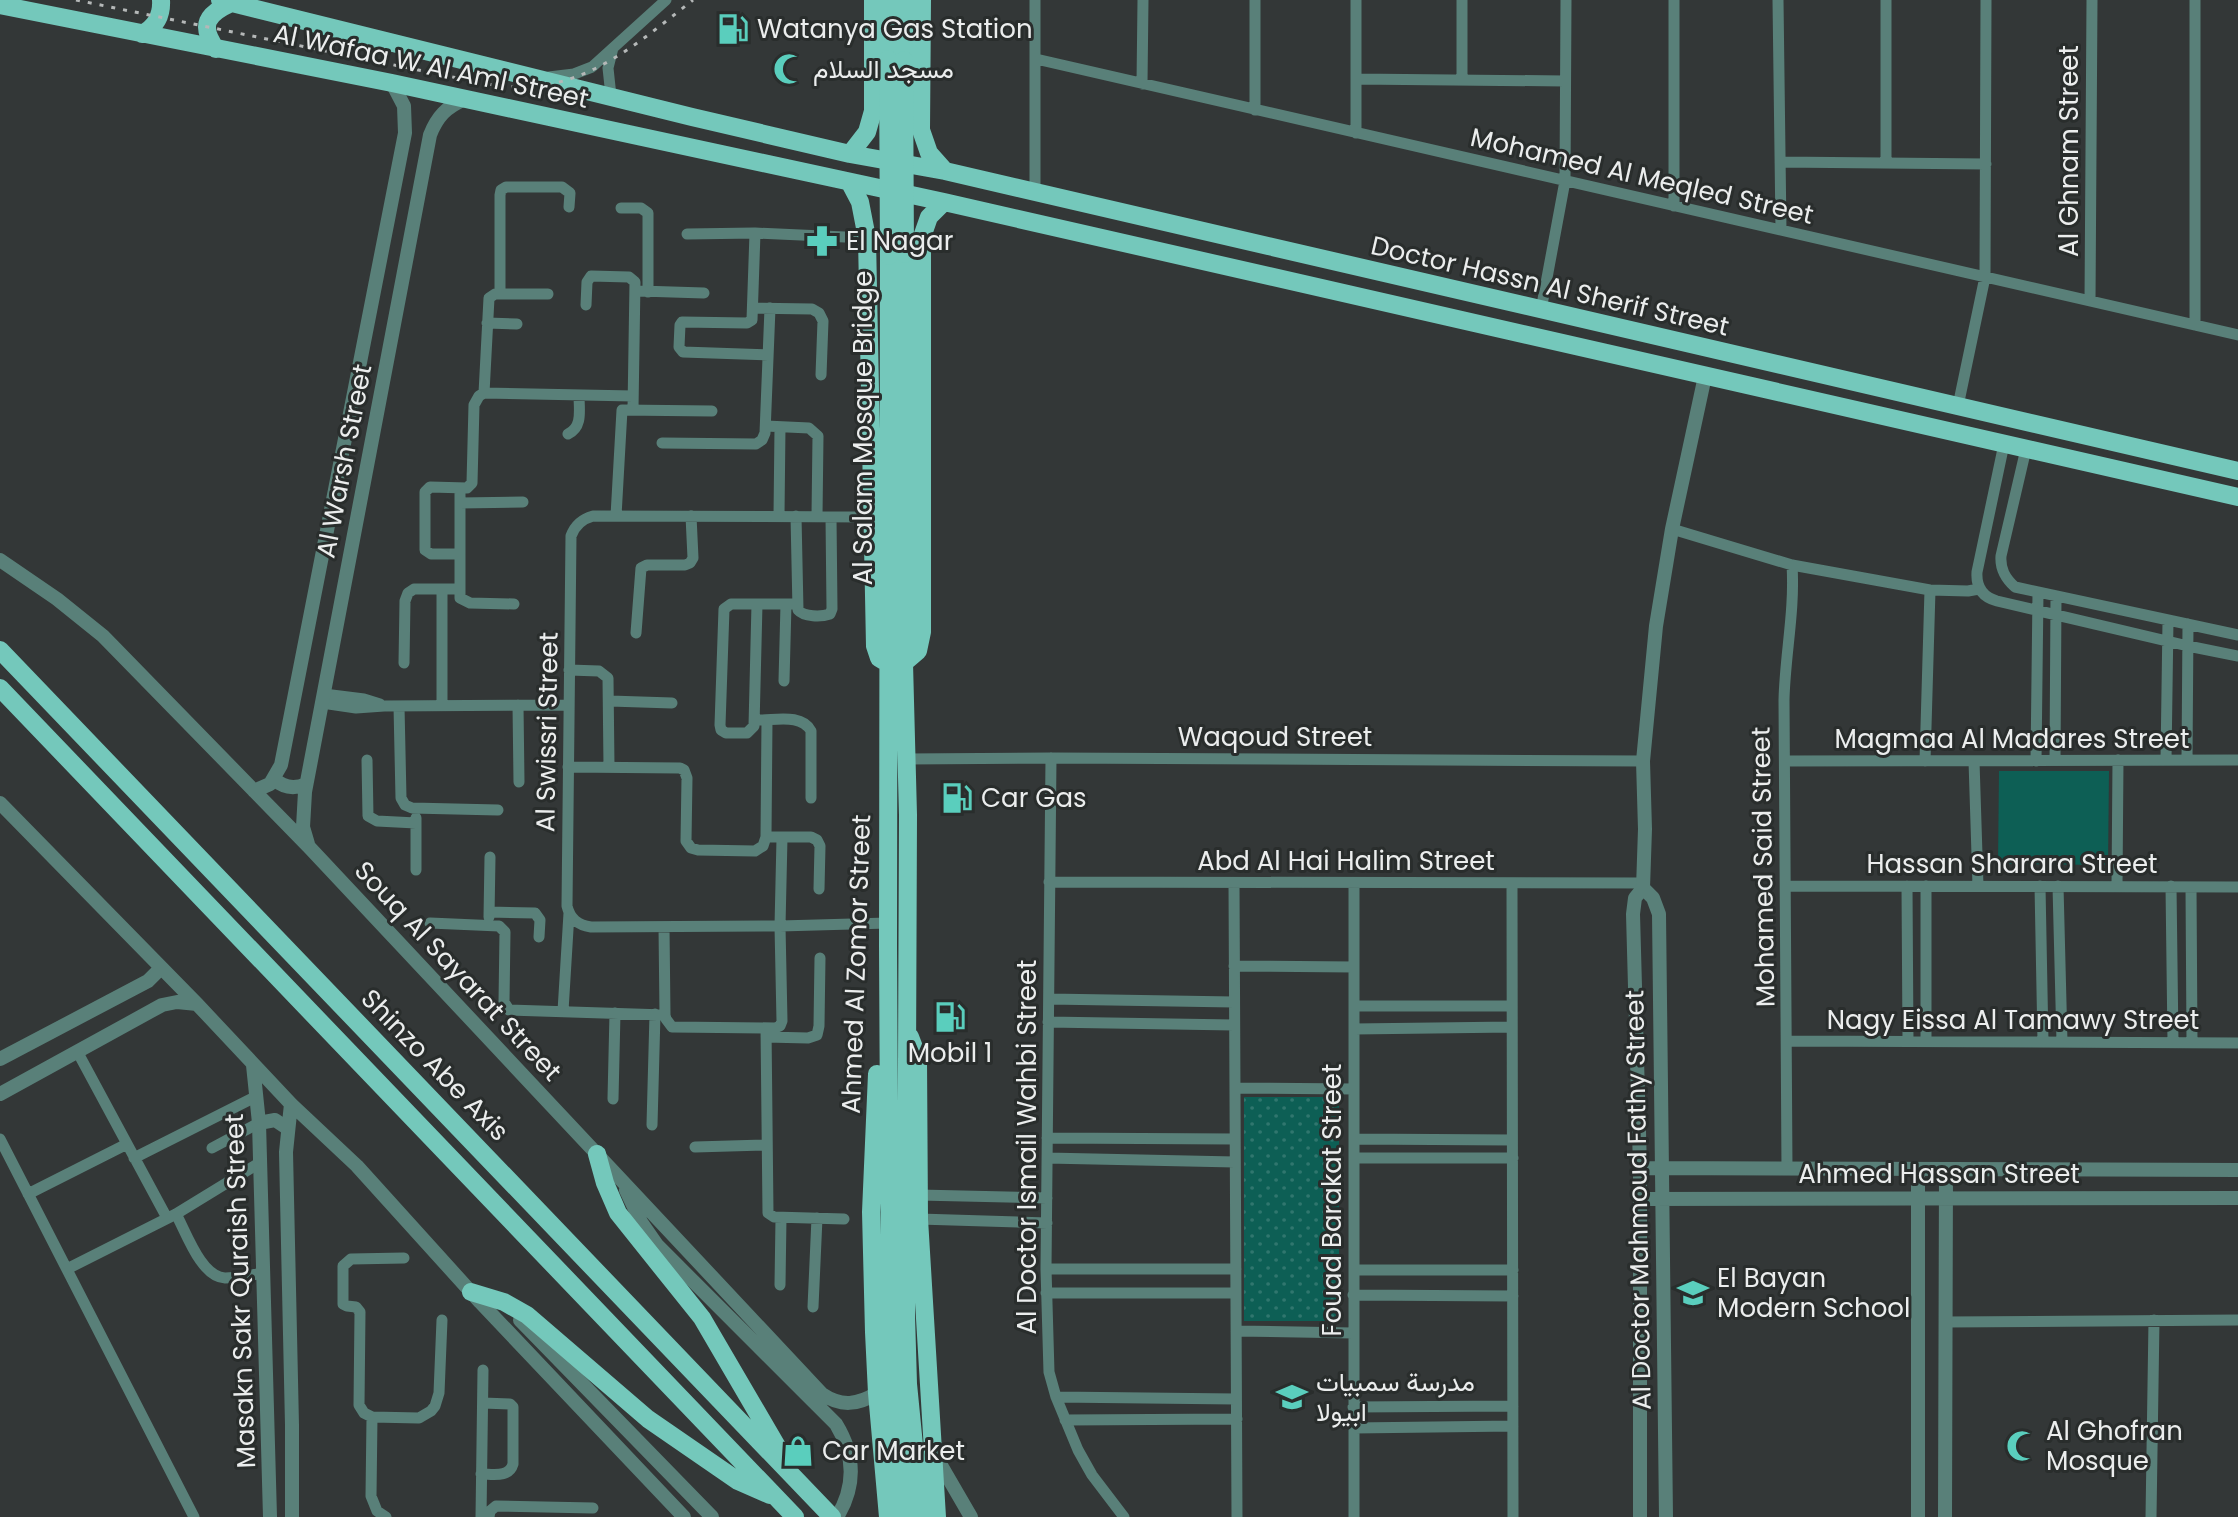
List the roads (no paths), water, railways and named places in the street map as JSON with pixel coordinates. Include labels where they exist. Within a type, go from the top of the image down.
[{"type":"main road","points":[[142,34],[157,22],[161,0]]},
{"type":"main road","points":[[850,154],[867,132],[873,111],[873,0]]},
{"type":"main road","name":"Al Salam Mosque Bridge","points":[[888,0],[896,60],[906,253],[896,664]]},
{"type":"main road","name":"Al Salam Mosque Bridge","points":[[896,60],[905,0]]},
{"type":"main road","points":[[922,0],[921,122],[925,146],[933,160],[945,171]]},
{"type":"main road","points":[[216,49],[208,37],[208,21],[226,1]]},
{"type":"main road","name":"Al Wafaa W Al Aml Street","points":[[226,1],[850,154]]},
{"type":"main road","name":"Al Wafaa W Al Aml Street","points":[[0,5],[392,83],[850,183]]},
{"type":"main road","points":[[873,111],[879,121],[894,131],[911,129],[921,122]]},
{"type":"main road","points":[[686,147],[692,117]]},
{"type":"main road","name":"Doctor Hassn Al Sherif Street","points":[[850,154],[945,171],[2238,471]]},
{"type":"main road","name":"Doctor Hassn Al Sherif Street","points":[[850,183],[2238,497]]},
{"type":"main road","name":"Ahmed Al Zomor Street","points":[[850,183],[860,202],[867,238],[875,646],[879,658],[896,664]]},
{"type":"main road","points":[[906,253],[922,237],[933,211],[944,202]]},
{"type":"main road","points":[[867,238],[894,230],[908,235],[906,253]]},
{"type":"main road","points":[[1455,318],[1461,292]]},
{"type":"main road","points":[[1610,354],[1615,328]]},
{"type":"main road","name":"Shinzo Abe Axis","points":[[0,650],[835,1517]]},
{"type":"main road","name":"Ahmed Al Zomor Street","points":[[896,664],[906,759],[908,815],[906,1032],[918,1058],[919,1219],[937,1517]]},
{"type":"main road","name":"Ahmed Al Zomor Street","points":[[893,1387],[888,923],[896,664]]},
{"type":"main road","name":"Shinzo Abe Axis","points":[[0,688],[795,1517]]},
{"type":"main road","points":[[888,1517],[893,1387],[906,1315],[906,1032]]},
{"type":"main road","points":[[597,1154],[618,1213],[702,1318],[794,1475]]},
{"type":"main road","points":[[475,1297],[504,1302],[527,1315],[648,1419],[738,1481],[777,1498]]},
{"type":"main road","points":[[893,1387],[905,1517]]},
{"type":"main road","points":[[893,1387],[921,1517]]},
{"type":"street","points":[[540,78],[583,71],[599,62],[666,0]]},
{"type":"street","points":[[1035,0],[1035,194]]},
{"type":"street","points":[[1142,84],[1143,0]]},
{"type":"street","points":[[1255,0],[1255,110]]},
{"type":"street","points":[[1356,0],[1356,133]]},
{"type":"street","points":[[1462,0],[1462,80]]},
{"type":"street","points":[[1541,310],[1565,181],[1566,0]]},
{"type":"street","points":[[1674,0],[1674,206]]},
{"type":"street","points":[[1778,0],[1781,230]]},
{"type":"street","points":[[1886,0],[1886,163]]},
{"type":"street","points":[[1958,406],[1985,277],[1986,0]]},
{"type":"street","name":"Al Ghnam Street","points":[[2090,301],[2092,0]]},
{"type":"street","points":[[2195,0],[2195,325]]},
{"type":"street","points":[[611,96],[608,68],[613,48]]},
{"type":"street","name":"Mohamed Al Meqled Street","points":[[1036,59],[2238,335]]},
{"type":"street","points":[[1356,79],[1565,81]]},
{"type":"street","name":"Al Warsh Street","points":[[274,779],[281,765],[405,133],[404,106],[392,83]]},
{"type":"street","name":"Al Warsh Street","points":[[310,848],[303,827],[306,784],[430,135],[442,112],[465,99]]},
{"type":"street","points":[[405,133],[416,128],[430,135]]},
{"type":"street","points":[[1780,162],[1986,164]]},
{"type":"street","points":[[500,294],[501,190],[506,187],[562,187],[570,193],[569,207]]},
{"type":"street","points":[[621,208],[641,208],[648,213],[633,409]]},
{"type":"street","points":[[687,234],[755,233],[867,238]]},
{"type":"street","points":[[755,233],[752,320],[747,323],[682,322],[679,347],[683,352],[768,355]]},
{"type":"street","points":[[586,305],[587,282],[591,276],[629,277],[642,292]]},
{"type":"street","points":[[642,292],[704,293]]},
{"type":"street","points":[[484,393],[489,298],[492,294],[548,294]]},
{"type":"street","points":[[753,308],[812,309],[819,313],[823,321],[821,375]]},
{"type":"street","points":[[662,443],[756,444],[764,437],[770,308]]},
{"type":"street","points":[[487,323],[517,324]]},
{"type":"street","name":"Al Doctor Mahmoud Fathy Street","points":[[1640,1517],[1640,1168],[1633,914],[1635,898],[1643,885],[1643,761],[1651,660],[1672,529],[1705,376]]},
{"type":"street","points":[[460,554],[429,554],[423,548],[426,490],[432,487],[467,488],[472,483],[476,398],[484,393],[633,396]]},
{"type":"street","points":[[568,434],[579,423],[579,395]]},
{"type":"street","points":[[616,516],[621,414],[624,409],[712,411]]},
{"type":"street","points":[[766,426],[809,428],[818,436],[817,516]]},
{"type":"street","points":[[779,516],[780,427]]},
{"type":"street","points":[[2004,444],[1977,572],[1979,589],[1992,600],[2238,656]]},
{"type":"street","points":[[2026,449],[2000,562],[2006,577],[2015,587],[2238,635]]},
{"type":"street","points":[[460,488],[460,598],[466,603],[514,604]]},
{"type":"street","points":[[460,503],[523,502]]},
{"type":"street","name":"Al Swissri Street","points":[[563,1011],[569,913],[571,536],[577,525],[587,518],[616,516],[872,517]]},
{"type":"street","points":[[636,633],[641,568],[690,563],[693,558],[691,516]]},
{"type":"street","points":[[784,681],[796,516]]},
{"type":"street","points":[[811,798],[810,727],[798,720],[760,720],[747,733],[726,733],[720,728],[723,612],[731,604],[792,604],[803,614],[825,616],[831,612],[831,517]]},
{"type":"street","points":[[1672,529],[1792,565],[1930,590],[1979,589]]},
{"type":"street","name":"Souq Al Sayarat Street","points":[[0,560],[98,631],[310,848],[822,1394],[835,1401],[850,1403],[864,1401],[893,1387]]},
{"type":"street","name":"Mohamed Said Street","points":[[1787,1169],[1784,672],[1794,594],[1792,565]]},
{"type":"street","points":[[404,663],[405,601],[408,593],[414,589],[459,589]]},
{"type":"street","points":[[442,589],[442,705]]},
{"type":"street","points":[[1925,761],[1930,590]]},
{"type":"street","points":[[2036,761],[2038,592]]},
{"type":"street","points":[[2055,760],[2056,596]]},
{"type":"street","points":[[568,767],[676,767],[684,770],[687,778],[686,841],[694,849],[755,851],[763,846],[766,837],[757,604]]},
{"type":"street","points":[[2166,760],[2168,620]]},
{"type":"street","points":[[2187,760],[2188,624]]},
{"type":"street","points":[[569,670],[603,672],[610,682],[609,766]]},
{"type":"street","points":[[323,698],[356,708],[569,705]]},
{"type":"street","points":[[610,701],[672,703]]},
{"type":"street","points":[[518,705],[519,782]]},
{"type":"street","points":[[399,706],[401,798],[405,805],[416,808],[498,810]]},
{"type":"street","name":"Al Doctor Ismail Wahbi Street","points":[[1051,758],[1046,1269],[1049,1372],[1065,1420],[1092,1475],[1124,1517]]},
{"type":"street","name":"Waqoud Street","points":[[906,759],[1643,761]]},
{"type":"street","points":[[367,760],[368,816],[377,821],[416,823]]},
{"type":"street","points":[[2117,886],[2118,760]]},
{"type":"street","name":"Magmaa Al Madares Street","points":[[1785,761],[2238,760]]},
{"type":"street","points":[[1974,761],[1978,886]]},
{"type":"street","points":[[254,791],[265,788],[274,779],[287,786],[306,784]]},
{"type":"street","points":[[0,803],[291,1104],[357,1166],[475,1297],[684,1517]]},
{"type":"street","points":[[416,808],[416,870]]},
{"type":"street","points":[[766,837],[811,837],[817,840],[820,846],[819,889]]},
{"type":"street","points":[[766,1033],[782,1021],[782,838]]},
{"type":"street","points":[[489,926],[490,857]]},
{"type":"street","name":"Abd Al Hai Halim Street","points":[[1049,882],[1643,885]]},
{"type":"street","points":[[1234,883],[1237,1517]]},
{"type":"street","name":"Fouad Barakat Street","points":[[1354,884],[1354,1517]]},
{"type":"street","points":[[1512,884],[1513,1517]]},
{"type":"street","name":"Al Doctor Mahmoud Fathy Street","points":[[1643,885],[1653,898],[1659,914],[1666,1517]]},
{"type":"street","name":"Hassan Sharara Street","points":[[1787,886],[2238,887]]},
{"type":"street","points":[[1907,886],[1908,1041]]},
{"type":"street","points":[[1926,886],[1926,1041]]},
{"type":"street","points":[[2040,886],[2043,1042]]},
{"type":"street","points":[[2058,886],[2062,1042]]},
{"type":"street","points":[[2171,886],[2173,1042]]},
{"type":"street","points":[[2191,887],[2192,1042]]},
{"type":"street","points":[[489,912],[535,913],[540,920],[539,937]]},
{"type":"street","points":[[569,913],[572,919],[584,926],[888,923]]},
{"type":"street","points":[[430,923],[501,927],[505,932],[504,1002],[505,1007],[512,1011],[660,1014],[676,1028],[808,1038],[817,1035],[820,958]]},
{"type":"street","points":[[652,1125],[664,927]]},
{"type":"street","points":[[1234,966],[1354,967]]},
{"type":"street","points":[[0,1059],[151,979],[161,968]]},
{"type":"street","points":[[134,988],[144,998],[146,1012]]},
{"type":"street","points":[[1049,999],[1234,1002]]},
{"type":"street","points":[[0,1094],[146,1012],[169,1003],[197,1004]]},
{"type":"street","points":[[1354,1006],[1512,1006]]},
{"type":"street","points":[[613,1099],[615,1013]]},
{"type":"street","points":[[1048,1022],[1234,1025]]},
{"type":"street","points":[[1354,1029],[1512,1027]]},
{"type":"street","points":[[766,1033],[768,1213],[781,1218],[844,1219]]},
{"type":"street","name":"Nagy Eissa Al Tamawy Street","points":[[1787,1041],[2238,1043]]},
{"type":"street","points":[[77,1051],[134,1158],[202,1264],[210,1273],[226,1278],[264,1273]]},
{"type":"street","name":"Masakn Sakr Quraish Street","points":[[253,1064],[261,1162],[270,1517]]},
{"type":"street","points":[[1235,1088],[1354,1089]]},
{"type":"street","points":[[134,1158],[257,1096]]},
{"type":"street","name":"Masakn Sakr Quraish Street","points":[[291,1104],[287,1128],[292,1517]]},
{"type":"street","points":[[212,1148],[259,1123],[275,1120],[287,1128]]},
{"type":"street","points":[[1047,1138],[1235,1139]]},
{"type":"street","points":[[0,1139],[194,1517]]},
{"type":"street","points":[[1354,1139],[1512,1140]]},
{"type":"street","points":[[28,1194],[127,1144]]},
{"type":"street","points":[[695,1147],[767,1145]]},
{"type":"street","points":[[1047,1158],[1235,1162]]},
{"type":"street","points":[[1354,1158],[1513,1158]]},
{"type":"street","points":[[67,1269],[171,1216],[261,1162]]},
{"type":"street","name":"Ahmed Hassan Street","points":[[1640,1168],[2238,1170]]},
{"type":"street","points":[[1918,1170],[1918,1517]]},
{"type":"street","points":[[1945,1517],[1946,1170]]},
{"type":"street","points":[[624,1182],[641,1222],[657,1245],[836,1424],[851,1463],[850,1490],[835,1517]]},
{"type":"street","points":[[919,1195],[1047,1198]]},
{"type":"street","name":"Ahmed Hassan Street","points":[[1640,1199],[2238,1198]]},
{"type":"street","points":[[780,1285],[781,1218]]},
{"type":"street","points":[[813,1307],[817,1218]]},
{"type":"street","points":[[919,1219],[1047,1223]]},
{"type":"street","points":[[404,1258],[351,1259],[343,1266],[343,1304],[356,1307],[360,1312],[359,1405],[364,1413],[372,1417],[419,1418],[435,1406],[439,1393],[442,1320]]},
{"type":"street","points":[[1046,1269],[1236,1269]]},
{"type":"street","points":[[1354,1270],[1513,1270]]},
{"type":"street","points":[[1046,1293],[1236,1293]]},
{"type":"street","points":[[1353,1295],[1513,1296]]},
{"type":"street","points":[[475,1297],[523,1322],[712,1517]]},
{"type":"street","points":[[2151,1517],[2154,1320]]},
{"type":"street","points":[[1945,1322],[2238,1320]]},
{"type":"street","points":[[1236,1331],[1353,1333]]},
{"type":"street","points":[[481,1517],[483,1370]]},
{"type":"street","points":[[1056,1397],[1236,1399]]},
{"type":"street","points":[[481,1474],[506,1474],[513,1464],[512,1406],[483,1403]]},
{"type":"street","points":[[1353,1407],[1513,1406]]},
{"type":"street","points":[[372,1417],[371,1496],[377,1511],[386,1517]]},
{"type":"street","points":[[1065,1420],[1237,1419]]},
{"type":"street","points":[[1354,1428],[1513,1426]]},
{"type":"street","points":[[933,1451],[971,1517]]},
{"type":"street","points":[[489,1517],[496,1506],[593,1508]]},
{"type":"railway","points":[[76,0],[487,84],[520,87],[549,84],[594,69],[636,44],[693,0]]},
{"type":"place","name":"Watanya Gas Station","points":[[733,29]]},
{"type":"place","name":"مسجد السلام","points":[[789,69]]},
{"type":"place","name":"El Nagar","points":[[822,241]]},
{"type":"place","name":"Car Gas","points":[[957,798]]},
{"type":"place","name":"Mobil 1","points":[[950,1017]]},
{"type":"place","name":"El Bayan Modern School","points":[[1693,1293]]},
{"type":"place","name":"مدرسة سمبيات ابيولا","points":[[1292,1397]]},
{"type":"place","name":"Al Ghofran Mosque","points":[[2022,1446]]},
{"type":"place","name":"Car Market","points":[[798,1451]]}]
